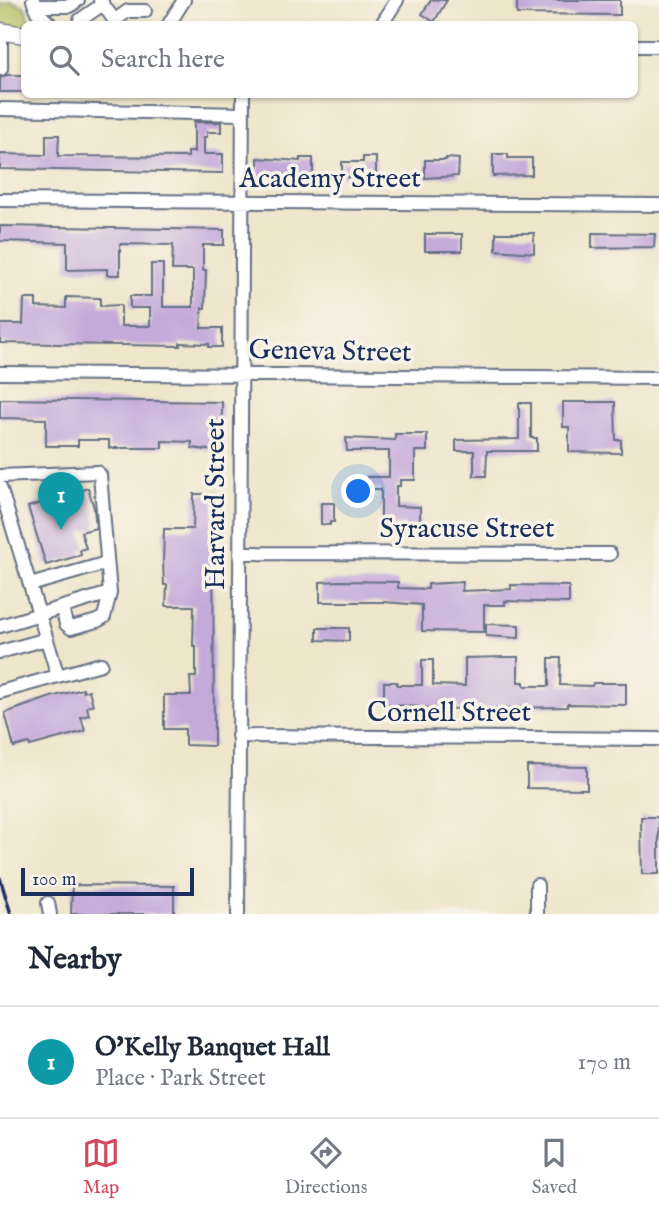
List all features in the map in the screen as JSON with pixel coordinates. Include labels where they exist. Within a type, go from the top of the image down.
[{"type":"main road","points":[[1,31],[21,34]]},
{"type":"street","points":[[384,21],[397,0]]},
{"type":"street","points":[[171,21],[182,1]]},
{"type":"street","points":[[82,21],[102,2],[115,21]]},
{"type":"street","points":[[47,21],[37,12],[34,3],[74,3],[81,21]]},
{"type":"street","points":[[117,21],[128,11],[145,11]]},
{"type":"street","points":[[1,31],[1,69]]},
{"type":"street","points":[[638,46],[659,46]]},
{"type":"street","name":"Harvard Street","points":[[238,914],[243,98]]},
{"type":"street","points":[[0,109],[243,114]]},
{"type":"street","name":"Academy Street","points":[[0,200],[659,205]]},
{"type":"street","name":"Geneva Street","points":[[0,373],[659,378]]},
{"type":"street","points":[[0,476],[97,472],[100,475],[110,593],[104,617],[71,628],[66,624],[62,608]]},
{"type":"street","points":[[0,486],[58,676]]},
{"type":"street","name":"Syracuse Street","points":[[240,553],[610,554]]},
{"type":"street","points":[[30,585],[107,563]]},
{"type":"street","points":[[0,626],[110,593]]},
{"type":"street","points":[[0,652],[47,639]]},
{"type":"street","points":[[0,692],[101,664]]},
{"type":"street","name":"Cornell Street","points":[[238,736],[659,738]]},
{"type":"street","points":[[537,885],[537,914]]},
{"type":"green space","points":[[11,1],[24,6],[30,21],[21,21],[21,30],[0,27],[0,5]]},
{"type":"building","points":[[431,0],[447,0],[435,21],[422,14]]},
{"type":"building","points":[[517,0],[620,0],[620,15],[517,14]]},
{"type":"building","points":[[21,75],[21,92],[0,92],[0,78]]},
{"type":"building","points":[[194,122],[221,122],[221,132],[207,132],[207,137],[204,137],[204,154],[223,154],[223,173],[0,169],[0,154],[46,155],[46,135],[59,135],[58,156],[188,157],[188,152],[194,152]]},
{"type":"building","points":[[493,154],[508,154],[508,158],[532,158],[532,175],[493,176]]},
{"type":"building","points":[[363,157],[376,157],[376,177],[342,177],[342,162],[363,162]]},
{"type":"building","points":[[258,158],[300,161],[300,158],[313,158],[313,175],[258,176]]},
{"type":"building","points":[[459,159],[458,176],[425,178],[425,160]]},
{"type":"building","points":[[0,226],[224,230],[224,245],[203,245],[203,270],[206,270],[205,308],[202,308],[201,328],[222,328],[222,347],[180,343],[180,346],[0,343],[0,324],[23,324],[24,299],[36,299],[36,307],[66,308],[66,297],[100,298],[100,306],[121,305],[121,326],[150,326],[150,308],[130,308],[130,296],[151,296],[151,264],[163,264],[163,307],[193,307],[193,270],[172,270],[173,245],[120,244],[120,275],[107,275],[107,269],[67,270],[67,243],[0,241]]},
{"type":"building","points":[[496,233],[534,233],[534,253],[496,250]]},
{"type":"building","points":[[592,233],[655,234],[654,247],[592,248]]},
{"type":"building","points":[[425,234],[462,234],[462,251],[425,251]]},
{"type":"building","points":[[0,399],[222,402],[222,421],[216,421],[216,451],[192,448],[192,442],[162,441],[162,448],[109,448],[109,440],[78,440],[78,446],[46,446],[46,419],[0,418]]},
{"type":"building","points":[[563,402],[615,402],[616,440],[621,440],[621,453],[569,452],[569,427],[563,427]]},
{"type":"building","points":[[519,403],[531,403],[531,438],[537,438],[537,451],[487,451],[486,476],[474,476],[474,451],[456,451],[456,440],[519,439]]},
{"type":"building","points":[[395,434],[427,434],[427,451],[415,451],[415,480],[400,480],[400,486],[396,486],[396,506],[420,507],[420,530],[405,530],[405,525],[381,525],[381,489],[367,489],[367,477],[389,477],[389,451],[347,451],[346,438],[395,440]]},
{"type":"building","points":[[88,488],[96,528],[81,532],[86,548],[80,550],[81,555],[46,565],[28,507]]},
{"type":"building","points":[[194,494],[213,494],[214,746],[185,745],[185,729],[164,729],[164,695],[191,695],[190,677],[196,677],[196,646],[193,646],[194,606],[166,606],[164,529],[193,529]]},
{"type":"building","points":[[321,503],[334,503],[334,522],[330,522],[330,525],[321,524]]},
{"type":"building","points":[[320,582],[398,582],[398,588],[428,589],[428,584],[463,582],[462,591],[511,589],[511,585],[569,586],[569,603],[505,601],[505,605],[484,605],[484,632],[422,631],[422,605],[320,602]]},
{"type":"building","points":[[486,624],[519,625],[519,638],[486,636]]},
{"type":"building","points":[[317,628],[349,628],[349,641],[317,640]]},
{"type":"building","points":[[518,657],[518,682],[524,682],[524,686],[549,686],[549,658],[561,658],[560,685],[626,683],[626,705],[567,704],[567,707],[440,709],[384,704],[384,682],[422,685],[422,660],[433,660],[433,685],[465,686],[465,658]]},
{"type":"building","points":[[83,689],[83,692],[89,690],[93,705],[87,707],[89,715],[81,717],[85,731],[30,746],[29,743],[14,747],[5,713]]},
{"type":"building","points":[[527,766],[587,767],[587,789],[527,788]]},
{"type":"building","points":[[641,817],[659,817],[659,874],[642,874]]},
{"type":"building","points":[[72,885],[174,886],[174,914],[71,914]]},
{"type":"railway","points":[[0,878],[11,914]]},
{"type":"place","name":"O'Kelly Banquet Hall","points":[[61,530]]}]
